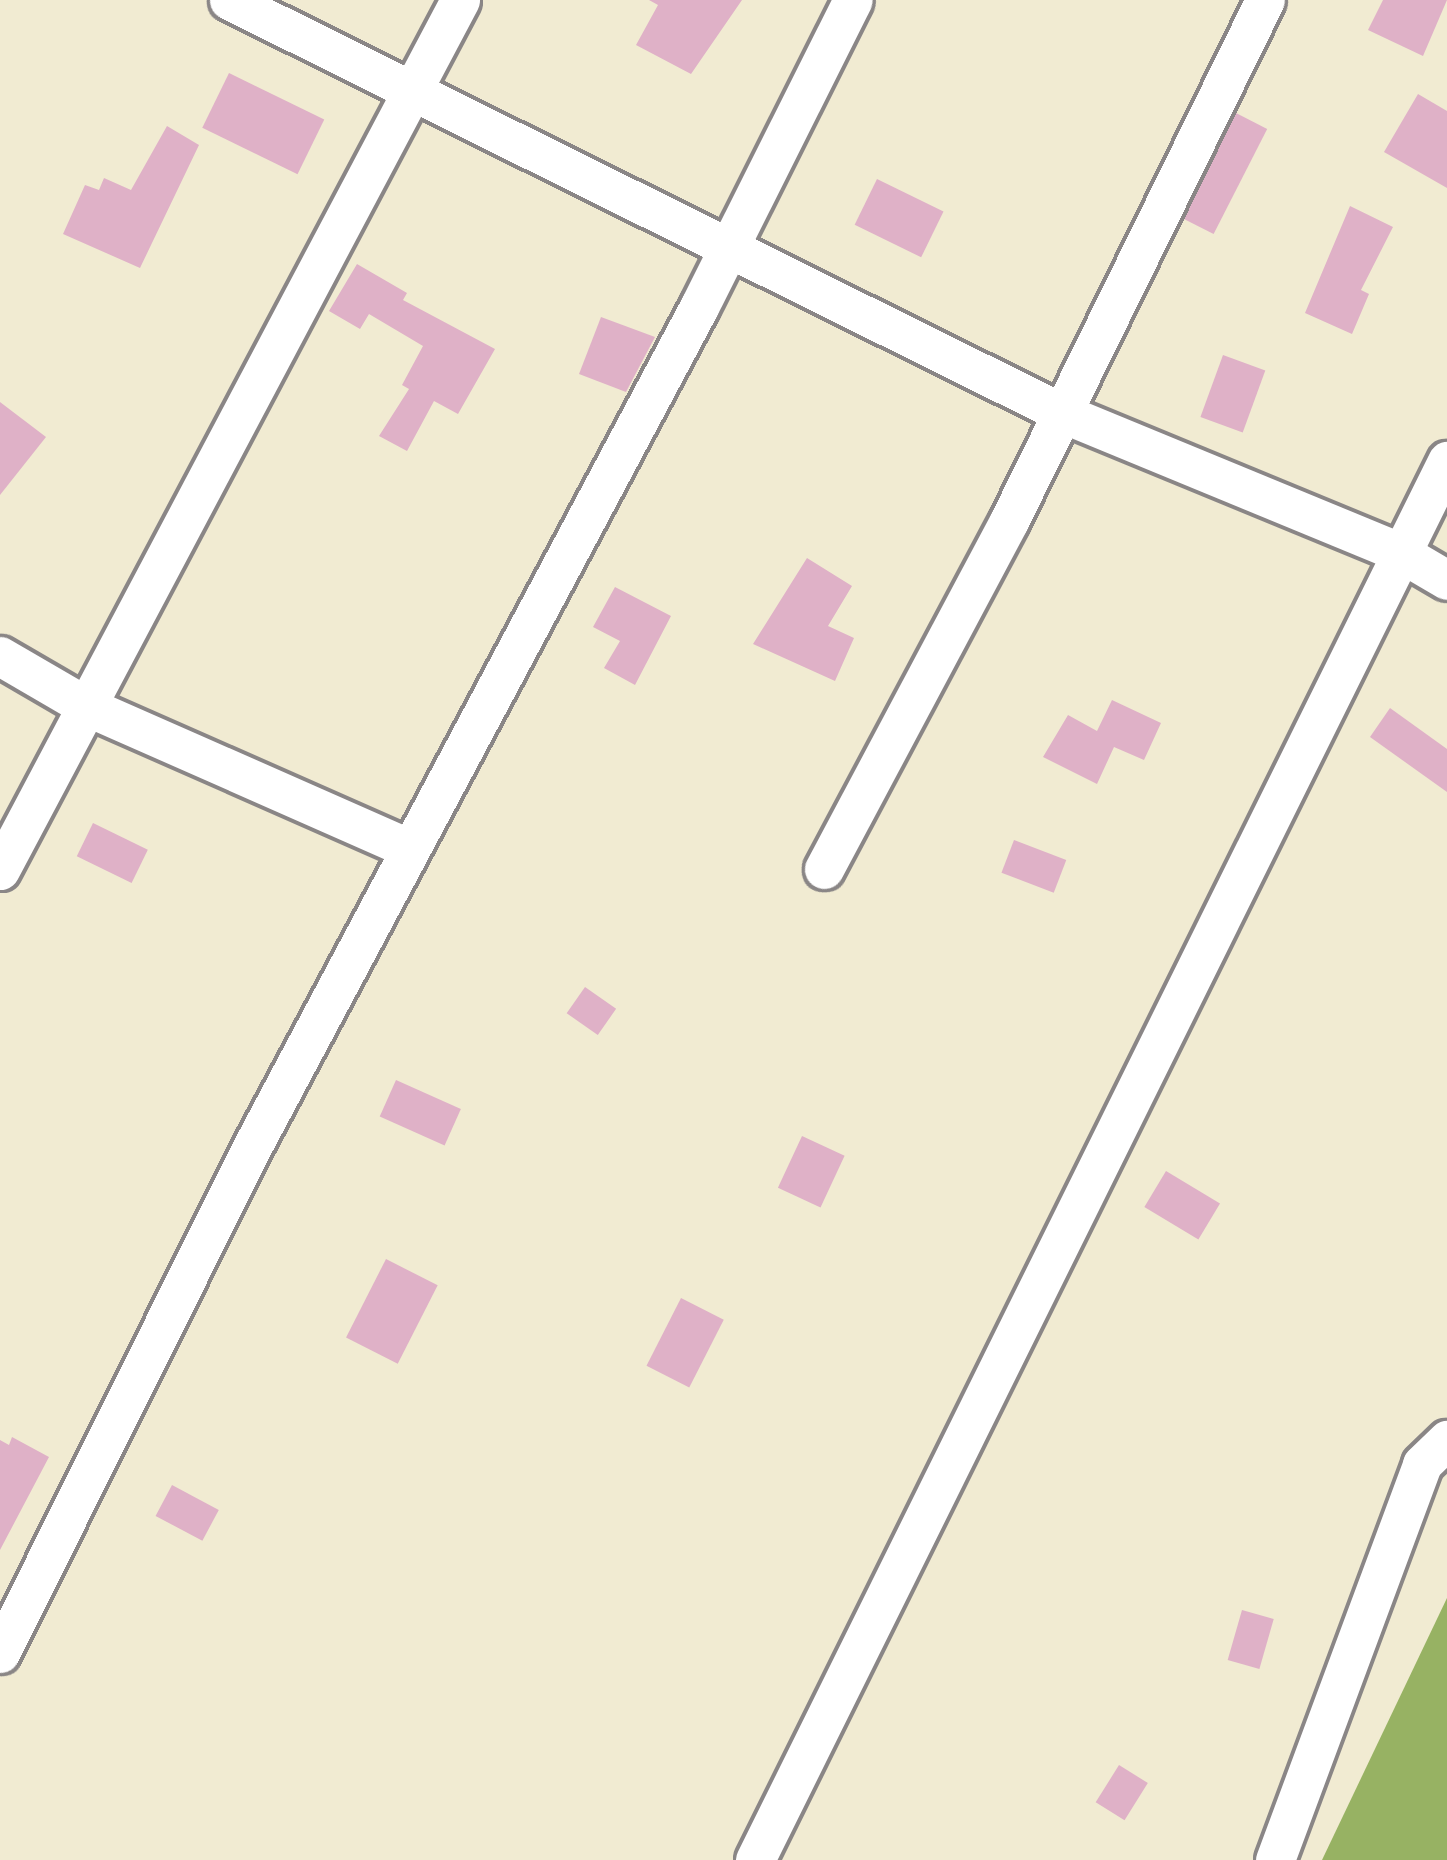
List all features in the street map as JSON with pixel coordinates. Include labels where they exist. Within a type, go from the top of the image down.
[{"type":"street","points":[[230,0],[410,83],[1062,413],[1401,553],[1447,580]]},
{"type":"street","points":[[0,870],[410,83],[460,0]]},
{"type":"street","points":[[0,1653],[251,1147],[731,244],[853,0]]},
{"type":"street","points":[[824,869],[1062,413],[1265,0]]},
{"type":"street","points":[[755,1860],[1447,461]]},
{"type":"street","points":[[0,656],[86,706],[410,849]]},
{"type":"street","points":[[1275,1860],[1422,1464],[1447,1440]]},
{"type":"green space","points":[[1447,1598],[1447,1860],[1322,1860]]},
{"type":"building","points":[[649,0],[742,0],[691,74],[636,45],[658,5]]},
{"type":"building","points":[[1383,0],[1447,0],[1423,56],[1368,30]]},
{"type":"building","points":[[229,73],[324,119],[298,174],[202,128]]},
{"type":"building","points":[[1418,94],[1447,111],[1447,188],[1384,152]]},
{"type":"building","points":[[1236,113],[1267,129],[1214,234],[1182,218]]},
{"type":"building","points":[[167,126],[199,145],[140,268],[63,234],[85,185],[99,190],[104,178],[131,190]]},
{"type":"building","points":[[877,179],[944,211],[921,257],[855,225]]},
{"type":"building","points":[[1350,206],[1393,227],[1361,290],[1369,294],[1352,334],[1305,313]]},
{"type":"building","points":[[357,264],[407,293],[403,300],[495,349],[458,414],[434,401],[407,451],[379,436],[409,389],[402,385],[423,346],[369,314],[360,329],[329,311]]},
{"type":"building","points":[[601,317],[655,337],[626,392],[579,374]]},
{"type":"building","points":[[1223,355],[1265,370],[1243,432],[1200,417]]},
{"type":"building","points":[[0,402],[46,437],[0,495]]},
{"type":"building","points":[[807,558],[852,586],[828,626],[854,638],[835,681],[753,644]]},
{"type":"building","points":[[615,587],[671,616],[635,685],[604,668],[620,641],[593,627]]},
{"type":"building","points":[[1112,700],[1161,723],[1144,760],[1114,747],[1097,784],[1043,757],[1068,715],[1097,731]]},
{"type":"building","points":[[1390,708],[1447,749],[1447,792],[1370,737]]},
{"type":"building","points":[[93,823],[148,850],[132,883],[77,856]]},
{"type":"building","points":[[1014,840],[1066,860],[1054,893],[1001,873]]},
{"type":"building","points":[[585,987],[616,1009],[598,1035],[567,1013]]},
{"type":"building","points":[[396,1080],[461,1109],[445,1145],[380,1117]]},
{"type":"building","points":[[802,1136],[845,1156],[821,1208],[778,1188]]},
{"type":"building","points":[[1166,1171],[1220,1203],[1198,1239],[1144,1207]]},
{"type":"building","points":[[386,1259],[438,1285],[398,1364],[346,1337]]},
{"type":"building","points":[[681,1298],[724,1320],[689,1388],[646,1366]]},
{"type":"building","points":[[12,1437],[49,1457],[0,1550],[0,1440],[9,1445]]},
{"type":"building","points":[[172,1485],[219,1510],[202,1541],[156,1516]]},
{"type":"building","points":[[1242,1610],[1274,1619],[1259,1669],[1228,1660]]},
{"type":"building","points":[[1119,1765],[1148,1783],[1125,1820],[1096,1802]]}]
